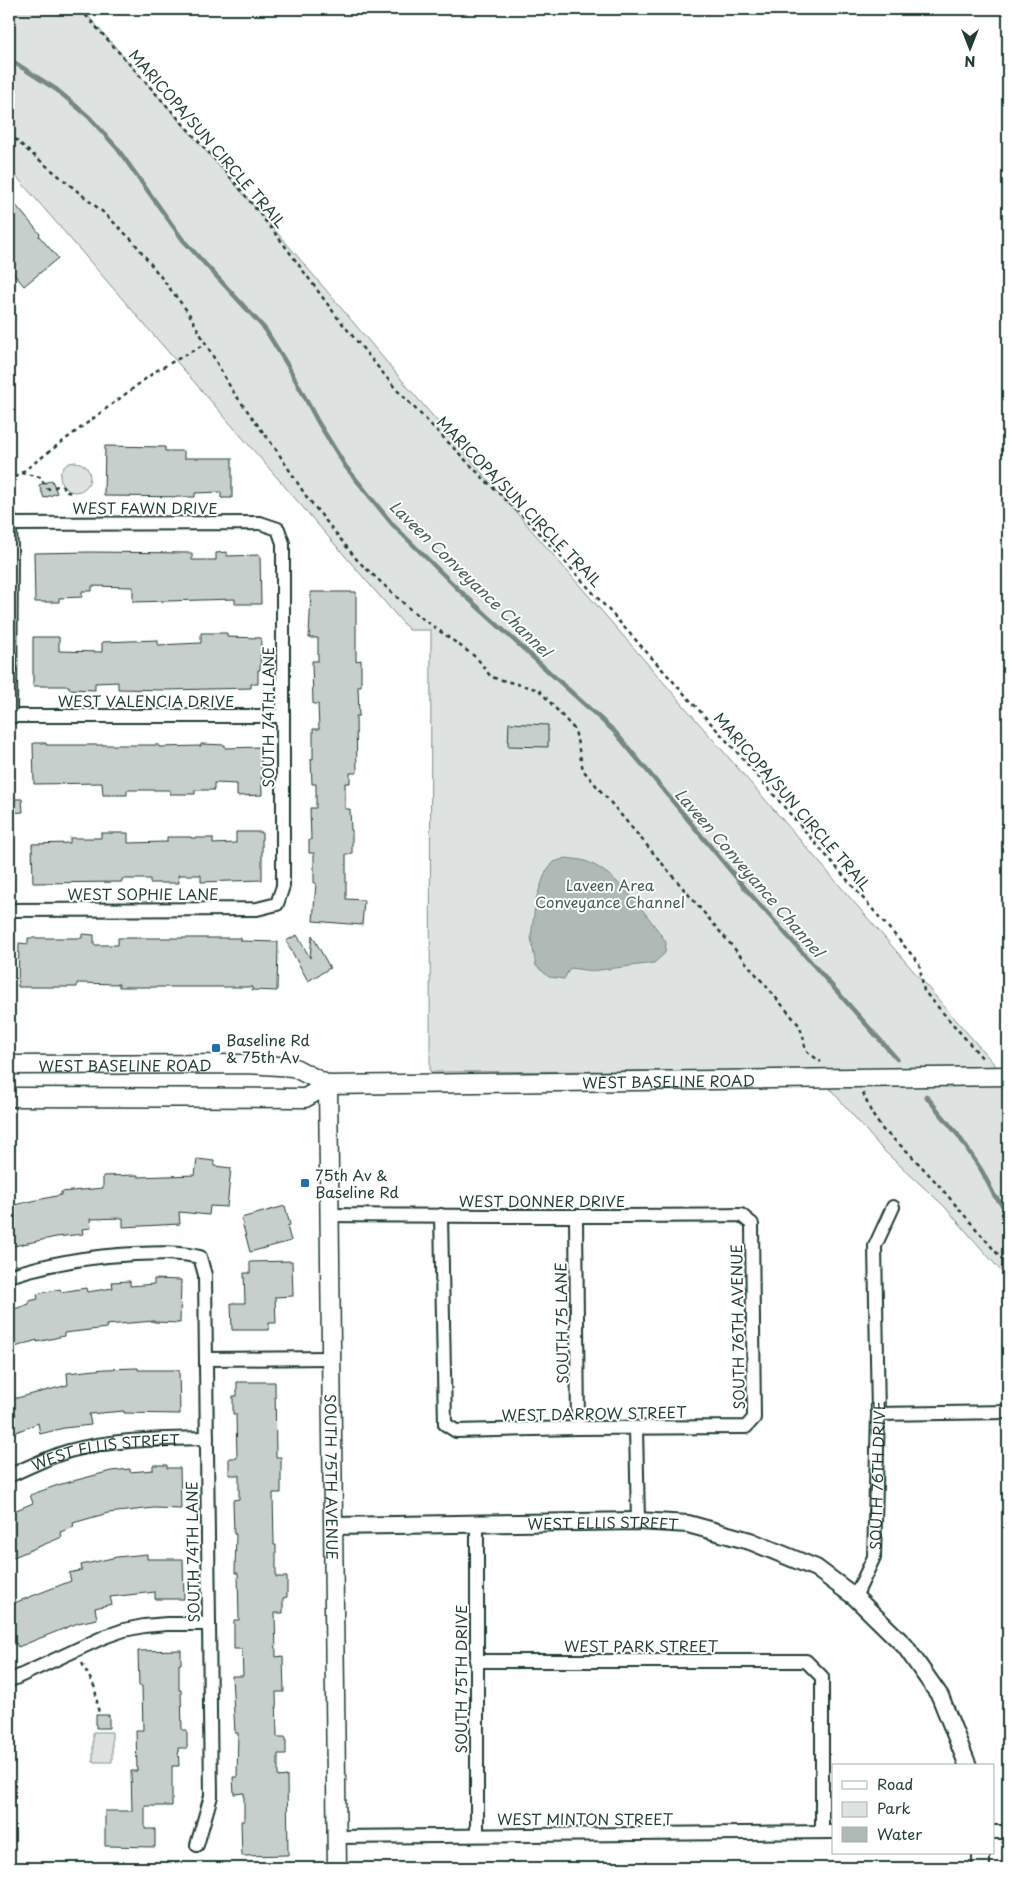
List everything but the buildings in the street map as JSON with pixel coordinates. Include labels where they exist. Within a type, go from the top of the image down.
[{"type":"main road","name":"WEST BASELINE ROAD","points":[[9,1065],[248,1064],[293,1067],[328,1086]]},
{"type":"main road","name":"WEST BASELINE ROAD","points":[[9,1096],[305,1098],[328,1086],[1003,1076]]},
{"type":"main road","name":"SOUTH 75TH AVENUE","points":[[328,1086],[337,1868]]},
{"type":"street","name":"WEST FAWN DRIVE","points":[[9,520],[260,522],[278,529]]},
{"type":"street","points":[[9,520],[11,547],[10,716]]},
{"type":"street","name":"SOUTH 74TH LANE","points":[[277,904],[283,886],[282,543],[278,529]]},
{"type":"street","name":"WEST VALENCIA DRIVE","points":[[10,716],[283,716]]},
{"type":"street","name":"WEST SOPHIE LANE","points":[[11,910],[257,909],[277,904]]},
{"type":"street","name":"SOUTH 76TH DRIVE","points":[[855,1597],[874,1557],[878,1414],[875,1246],[893,1206]]},
{"type":"street","name":"WEST DONNER DRIVE","points":[[329,1215],[576,1217],[741,1215],[752,1224]]},
{"type":"street","name":"WEST DARROW STREET","points":[[442,1216],[445,1424],[456,1431],[746,1427]]},
{"type":"street","name":"SOUTH 75 LANE","points":[[576,1217],[578,1428]]},
{"type":"street","name":"SOUTH 76TH AVENUE","points":[[746,1427],[754,1418],[752,1224]]},
{"type":"street","name":"SOUTH 74TH LANE","points":[[9,1276],[43,1266],[106,1256],[181,1252],[200,1257],[205,1275],[211,1796],[197,1845]]},
{"type":"street","points":[[206,1359],[332,1358]]},
{"type":"street","points":[[878,1414],[1008,1412]]},
{"type":"street","points":[[636,1428],[638,1521]]},
{"type":"street","name":"WEST ELLIS STREET","points":[[9,1476],[68,1452],[96,1446],[156,1439],[207,1438]]},
{"type":"street","name":"WEST ELLIS STREET","points":[[334,1526],[638,1521],[688,1524],[750,1541],[816,1568],[855,1597]]},
{"type":"street","name":"SOUTH 75TH DRIVE","points":[[476,1835],[477,1524]]},
{"type":"street","points":[[855,1597],[905,1646],[940,1696],[967,1764]]},
{"type":"street","points":[[9,1681],[104,1637],[137,1627],[167,1624],[209,1624]]},
{"type":"street","name":"WEST PARK STREET","points":[[476,1662],[806,1662],[822,1677],[828,1832]]},
{"type":"street","name":"WEST MINTON STREET","points":[[337,1837],[828,1832]]},
{"type":"street","points":[[994,1832],[1008,1832]]},
{"type":"street","points":[[981,1854],[981,1868]]},
{"type":"path","name":"MARICOPA/SUN CIRCLE TRAIL","points":[[80,9],[229,175],[282,242],[337,317],[396,389],[485,480],[532,524],[735,750],[919,964],[924,991],[952,1025],[1003,1076]]},
{"type":"path","points":[[9,133],[104,212],[133,241],[188,312],[232,390],[277,451],[306,496],[358,561],[412,611],[477,658],[491,677],[539,690],[575,730],[583,770],[799,1025],[804,1036],[806,1051],[821,1062]]},
{"type":"path","points":[[9,482],[156,371],[205,344]]},
{"type":"path","points":[[21,473],[40,477],[48,489],[61,485],[67,492],[73,493]]},
{"type":"path","points":[[9,856],[12,865],[11,910]]},
{"type":"path","points":[[844,1078],[860,1088],[882,1130],[908,1152],[935,1181],[1008,1266]]},
{"type":"path","points":[[76,1651],[84,1671],[95,1688],[99,1715]]},
{"type":"green space","name":"Laveen Area Conveyance Channel","points":[[9,9],[82,9],[1008,1080],[1008,1279],[944,1206],[882,1149],[814,1070],[430,1072],[431,630],[409,630],[9,168]]},
{"type":"green space","points":[[75,462],[86,466],[90,477],[86,488],[75,492],[64,488],[60,477],[64,466]]},
{"type":"green space","points":[[93,1732],[112,1732],[112,1762],[93,1762]]},
{"type":"water","points":[[566,858],[583,860],[597,867],[620,885],[641,908],[666,942],[665,953],[654,963],[592,971],[570,968],[564,979],[549,977],[536,966],[531,937],[536,899],[546,871],[554,862]]},
{"type":"waterway","name":"Laveen Conveyance Channel","points":[[9,59],[57,90],[89,117],[117,148],[183,240],[265,329],[346,467],[393,525],[459,590],[615,732],[745,888],[897,1059]]},
{"type":"waterway","name":"Laveen Conveyance Channel","points":[[926,1096],[958,1135],[982,1171],[994,1195],[1008,1212]]},
{"type":"place","name":"Baseline Rd & 75th Av","points":[[216,1048]]},
{"type":"place","name":"75th Av & Baseline Rd","points":[[305,1183]]}]
